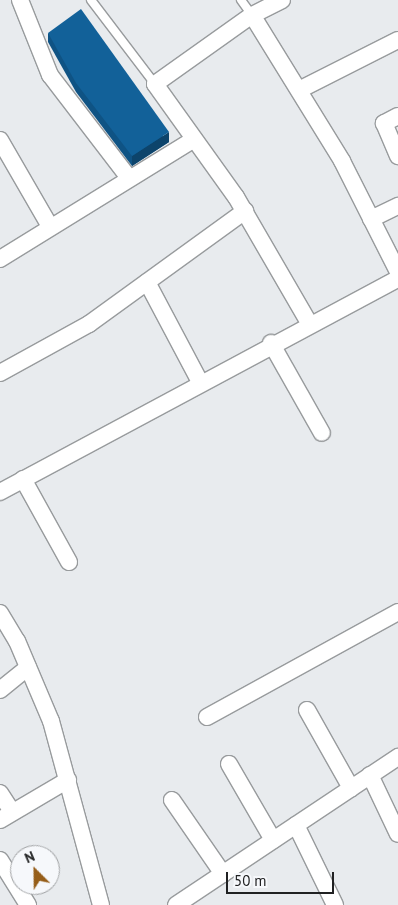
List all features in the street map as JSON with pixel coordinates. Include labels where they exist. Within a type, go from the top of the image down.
[{"type":"street","points":[[20,0],[50,75],[129,178]]},
{"type":"street","points":[[282,0],[252,14],[155,84],[245,211],[309,323]]},
{"type":"street","points":[[0,492],[271,343],[398,278],[371,219],[299,90],[252,14]]},
{"type":"street","points":[[299,90],[398,40]]},
{"type":"street","points":[[398,116],[384,123],[398,156]]},
{"type":"street","points":[[0,259],[49,225],[194,138]]},
{"type":"street","points":[[0,140],[49,225]]},
{"type":"street","points":[[371,219],[398,206]]},
{"type":"street","points":[[0,372],[89,324],[245,211]]},
{"type":"street","points":[[147,282],[200,382]]},
{"type":"street","points":[[271,343],[322,433]]},
{"type":"street","points":[[23,479],[69,562]]},
{"type":"street","points":[[207,717],[398,612]]},
{"type":"street","points":[[0,614],[28,667],[51,721],[100,905]]},
{"type":"street","points":[[0,690],[28,667]]},
{"type":"street","points":[[307,710],[351,788]]},
{"type":"street","points":[[176,905],[398,756]]},
{"type":"street","points":[[229,764],[273,840]]},
{"type":"street","points":[[370,775],[398,834]]},
{"type":"street","points":[[0,793],[6,815],[68,780]]},
{"type":"street","points":[[172,800],[223,874]]},
{"type":"street","points":[[296,825],[335,905]]},
{"type":"street","points":[[0,860],[28,905]]},
{"type":"lane","points":[[91,0],[155,84]]},
{"type":"lane","points":[[241,0],[252,14]]},
{"type":"building","points":[[81,9],[169,132],[132,156],[76,83],[48,33]]}]
